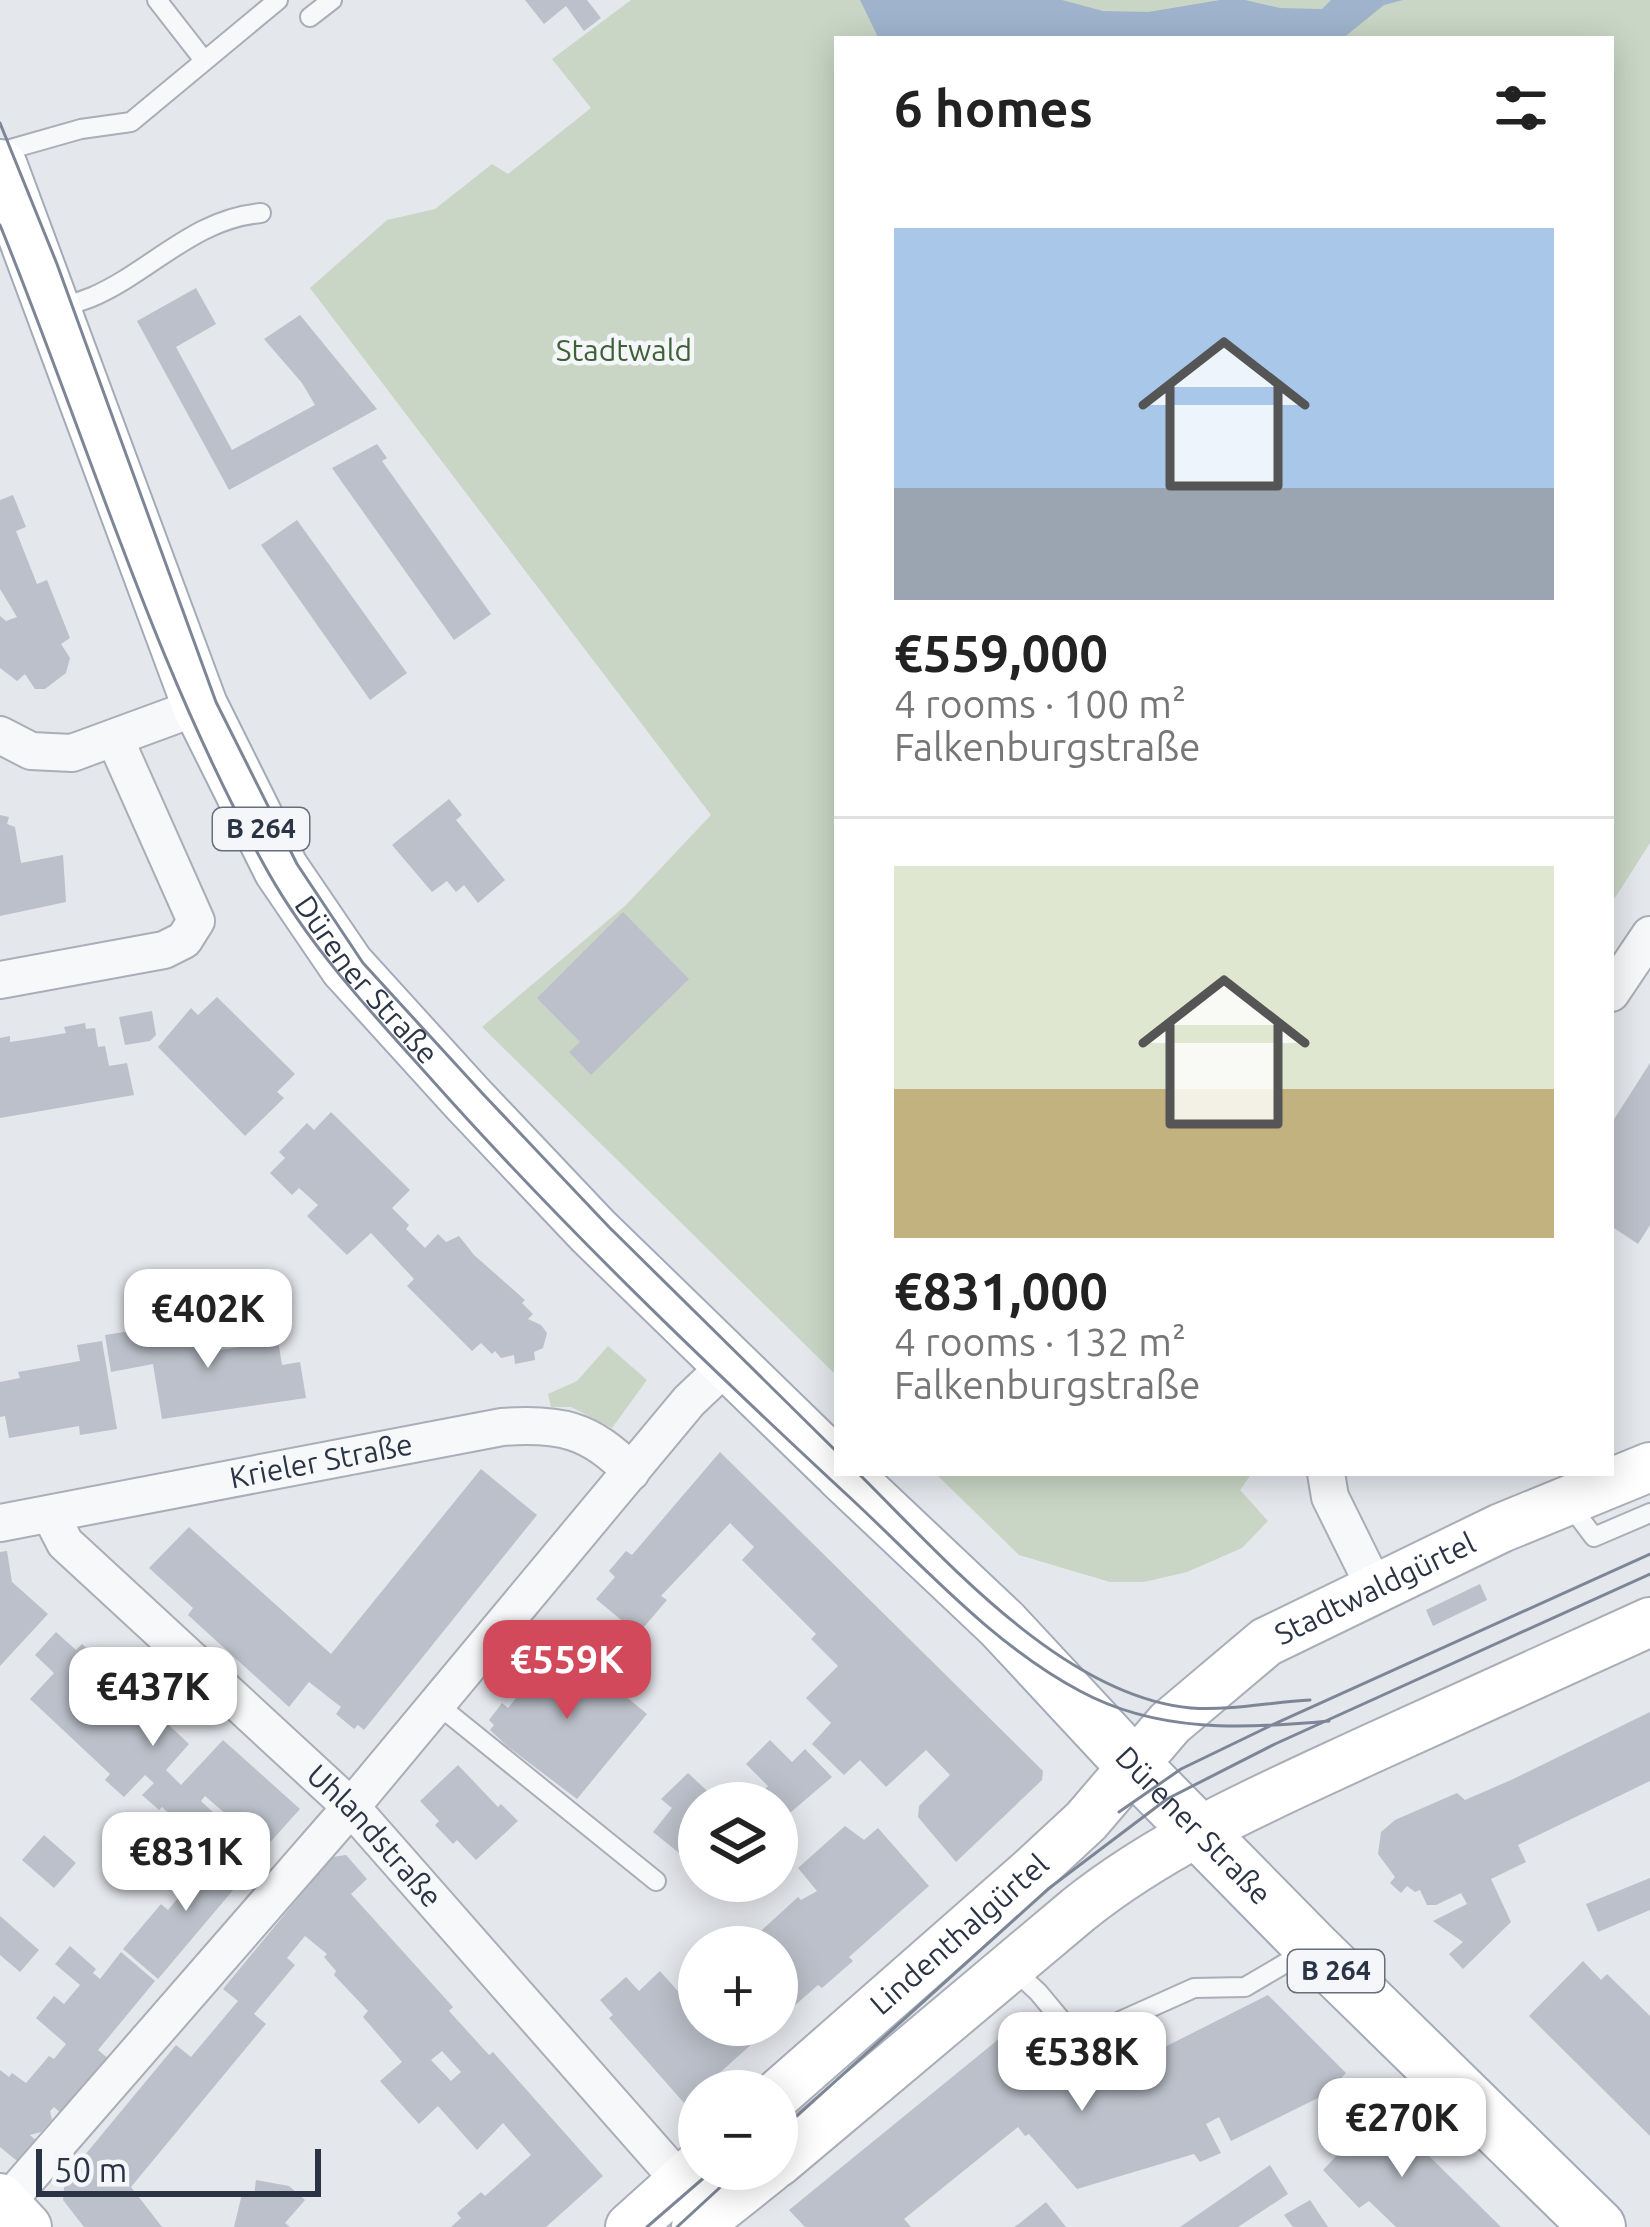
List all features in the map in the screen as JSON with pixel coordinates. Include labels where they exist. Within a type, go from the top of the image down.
[{"type":"main road","name":"Dürener Straße","points":[[0,167],[200,706],[281,868],[347,966],[593,1232],[834,1466]]},
{"type":"main road","name":"Stadtwaldgürtel","points":[[1134,1766],[1170,1723],[1266,1642],[1501,1528],[1650,1467]]},
{"type":"main road","name":"Dürener Straße","points":[[844,1476],[1002,1624],[1312,1947],[1598,2227]]},
{"type":"main road","points":[[1200,1831],[1650,1622]]},
{"type":"main road","name":"Lindenthalgürtel","points":[[798,2077],[1031,1872],[1086,1821],[1134,1766]]},
{"type":"main road","name":"Lindenthalgürtel","points":[[798,2145],[1102,1891],[1200,1831]]},
{"type":"main road","points":[[630,2227],[702,2203]]},
{"type":"street","points":[[0,735],[31,751],[72,753],[200,706]]},
{"type":"street","points":[[0,980],[164,950],[184,940],[196,921],[115,739]]},
{"type":"street","points":[[1614,989],[1650,935]]},
{"type":"street","points":[[9,2210],[689,1401],[727,1364]]},
{"type":"street","name":"Krieler Straße","points":[[0,1523],[502,1426],[540,1424],[580,1432],[611,1450],[632,1472]]},
{"type":"street","points":[[1326,1476],[1330,1497],[1375,1588]]},
{"type":"street","name":"Uhlandstraße","points":[[50,1514],[65,1543],[351,1807],[702,2203]]},
{"type":"lane","points":[[158,0],[203,59]]},
{"type":"lane","points":[[0,152],[82,129],[131,122],[278,0]]},
{"type":"lane","points":[[310,17],[332,0]]},
{"type":"lane","points":[[55,309],[94,296],[200,229],[236,215],[260,213]]},
{"type":"lane","points":[[1568,1502],[1594,1537],[1650,1513]]},
{"type":"lane","points":[[436,1704],[656,1881]]},
{"type":"lane","points":[[1011,1967],[1078,2040],[1194,1988],[1245,1988],[1312,1947]]},
{"type":"green space","name":"Stadtwald","points":[[631,0],[1650,0],[1650,843],[1614,899],[1614,36],[834,36],[834,1373],[482,1027],[626,905],[711,815],[310,288],[387,220],[435,209],[492,164],[508,174],[591,108],[552,59]]},
{"type":"green space","points":[[608,1346],[647,1380],[612,1428],[571,1407],[551,1407],[548,1394],[577,1381]]},
{"type":"green space","points":[[938,1476],[1250,1476],[1240,1490],[1268,1521],[1242,1548],[1187,1572],[1144,1582],[1110,1582],[1019,1555]]},
{"type":"water","points":[[860,0],[1062,0],[1103,11],[1148,12],[1220,0],[1322,9],[1331,0],[1403,0],[1384,5],[1346,36],[878,36]]},
{"type":"building","points":[[525,0],[587,0],[601,18],[584,31],[566,6],[544,24]]},
{"type":"building","points":[[196,288],[216,324],[176,347],[232,450],[315,405],[264,339],[300,315],[377,409],[229,490],[137,321]]},
{"type":"building","points":[[377,444],[387,458],[382,461],[491,614],[454,640],[332,468]]},
{"type":"building","points":[[13,495],[26,527],[16,531],[37,584],[47,580],[70,638],[61,644],[70,658],[66,673],[45,689],[35,689],[25,674],[17,681],[0,668],[0,616],[6,621],[17,617],[0,589],[0,500]]},
{"type":"building","points":[[297,520],[407,673],[370,700],[261,545]]},
{"type":"building","points":[[449,799],[462,815],[456,820],[505,880],[478,903],[464,885],[456,892],[447,881],[432,892],[392,845]]},
{"type":"building","points":[[0,815],[9,817],[7,824],[15,827],[21,863],[63,855],[66,902],[0,916]]},
{"type":"building","points":[[623,912],[689,979],[591,1075],[569,1052],[580,1042],[537,998]]},
{"type":"building","points":[[217,997],[295,1074],[277,1092],[284,1098],[245,1136],[158,1047],[191,1008],[198,1015]]},
{"type":"building","points":[[152,1011],[156,1035],[150,1041],[125,1045],[119,1017]]},
{"type":"building","points":[[85,1023],[86,1029],[95,1028],[98,1047],[105,1046],[109,1066],[127,1063],[134,1095],[0,1118],[0,1038],[10,1036],[10,1042],[66,1033],[64,1027]]},
{"type":"building","points":[[1650,1063],[1650,1225],[1638,1244],[1614,1228],[1614,1119]]},
{"type":"building","points":[[331,1112],[410,1190],[392,1208],[425,1248],[438,1234],[446,1242],[459,1236],[525,1300],[522,1303],[533,1314],[528,1319],[547,1333],[543,1348],[534,1352],[535,1360],[515,1364],[514,1355],[501,1358],[481,1343],[472,1351],[407,1286],[414,1279],[371,1233],[347,1255],[307,1216],[318,1205],[299,1188],[292,1195],[270,1173],[285,1158],[279,1152],[307,1123],[314,1130]]},
{"type":"building","points":[[149,1328],[151,1338],[191,1331],[193,1344],[219,1339],[221,1350],[240,1347],[239,1341],[277,1334],[282,1365],[300,1362],[306,1398],[162,1419],[153,1364],[111,1372],[105,1335]]},
{"type":"building","points":[[102,1341],[117,1429],[80,1435],[79,1426],[9,1438],[5,1416],[0,1417],[0,1382],[20,1378],[18,1372],[80,1361],[77,1345]]},
{"type":"building","points":[[720,1452],[1043,1771],[1042,1780],[956,1862],[918,1817],[919,1806],[950,1775],[926,1750],[886,1787],[860,1760],[844,1775],[812,1744],[831,1723],[806,1698],[838,1666],[811,1639],[816,1634],[742,1560],[754,1547],[730,1523],[661,1596],[667,1600],[638,1634],[596,1599],[615,1577],[609,1571],[626,1551],[632,1555]]},
{"type":"building","points":[[481,1469],[537,1515],[364,1730],[358,1725],[354,1729],[336,1714],[341,1707],[309,1682],[289,1707],[188,1615],[193,1608],[149,1568],[189,1527],[331,1654]]},
{"type":"building","points":[[7,1551],[12,1582],[48,1614],[0,1666],[0,1552]]},
{"type":"building","points":[[1480,1584],[1487,1600],[1433,1626],[1426,1610]]},
{"type":"building","points":[[56,1632],[76,1650],[82,1644],[189,1744],[166,1770],[181,1785],[223,1740],[300,1809],[265,1848],[205,1796],[201,1801],[219,1818],[200,1842],[142,1795],[154,1783],[145,1775],[124,1797],[105,1780],[110,1774],[30,1699],[54,1673],[35,1655]]},
{"type":"building","points":[[561,1643],[647,1714],[577,1799],[490,1730],[494,1725],[489,1720],[502,1703],[508,1708]]},
{"type":"building","points":[[1650,1712],[1650,1781],[1518,1845],[1526,1862],[1491,1879],[1511,1922],[1463,1969],[1449,1954],[1463,1942],[1433,1921],[1467,1904],[1461,1893],[1427,1905],[1420,1890],[1407,1886],[1401,1893],[1390,1883],[1395,1877],[1378,1854],[1381,1832],[1395,1820],[1457,1793],[1465,1800],[1511,1780]]},
{"type":"building","points":[[770,1740],[792,1762],[805,1749],[832,1777],[798,1806],[798,1782],[764,1782],[746,1764]]},
{"type":"building","points":[[458,1765],[518,1821],[476,1860],[457,1840],[453,1844],[420,1801]]},
{"type":"building","points":[[678,1783],[678,1852],[653,1832],[672,1808],[661,1799]]},
{"type":"building","points":[[845,1826],[864,1840],[878,1828],[929,1886],[849,1957],[853,1961],[798,2003],[798,1926],[766,1926],[798,1902],[798,1897],[801,1900],[817,1891],[798,1868]]},
{"type":"building","points":[[44,1835],[76,1863],[54,1888],[22,1860]]},
{"type":"building","points":[[222,1846],[250,1870],[158,1979],[123,1949],[161,1904],[168,1910]]},
{"type":"building","points":[[346,1855],[367,1879],[351,1894],[453,2007],[449,2011],[489,2055],[493,2052],[603,2176],[546,2227],[451,2227],[461,2218],[457,2213],[481,2192],[485,2196],[531,2155],[503,2123],[477,2150],[438,2106],[419,2124],[380,2081],[402,2062],[363,2017],[368,2011],[334,1975],[336,1971],[324,1957],[327,1954],[305,1936],[287,1958],[295,1965],[254,2014],[266,2024],[131,2187],[162,2227],[84,2227],[63,2200],[65,2179],[176,2045],[191,2057],[238,2001],[223,1989],[332,1857]],"holes":[[[442,2051],[461,2072],[451,2081],[431,2060]]]},
{"type":"building","points":[[1650,1878],[1650,1910],[1598,1932],[1586,1904]]},
{"type":"building","points":[[0,1916],[39,1950],[20,1972],[0,1955]]},
{"type":"building","points":[[70,1946],[96,1969],[93,1973],[100,1979],[121,1952],[155,1981],[98,2050],[110,2060],[64,2116],[54,2107],[52,2120],[41,2132],[30,2135],[40,2144],[22,2165],[0,2147],[0,2070],[26,2083],[66,2044],[36,2018],[54,1996],[64,2004],[80,1985],[55,1964]]},
{"type":"building","points":[[1583,1961],[1601,1980],[1607,1974],[1650,2016],[1650,2136],[1529,2016]]},
{"type":"building","points":[[660,1971],[678,1991],[678,2046],[750,2046],[723,2070],[678,2070],[678,2096],[609,2018],[613,2015],[600,2000],[626,1977],[639,1991]]},
{"type":"building","points":[[1268,1995],[1346,2073],[1326,2094],[1231,2141],[1219,2117],[1206,2124],[1221,2153],[1200,2162],[1194,2154],[1077,2189],[1018,2127],[904,2219],[911,2227],[805,2227],[789,2210],[1016,2025],[1083,2088]]},
{"type":"building","points":[[1382,2108],[1501,2227],[1396,2227],[1369,2201],[1359,2208],[1323,2170]]},
{"type":"building","points":[[1270,2165],[1288,2194],[1238,2227],[1180,2227]]},
{"type":"building","points":[[256,2180],[289,2186],[305,2200],[285,2223],[290,2227],[234,2227],[242,2194],[254,2196]]},
{"type":"building","points":[[1310,2200],[1328,2227],[1293,2227],[1284,2215]]},
{"type":"building","points":[[1046,2202],[1066,2227],[1014,2227],[1020,2223]]},
{"type":"tram line","points":[[0,123],[57,264],[216,702],[297,864],[363,963],[483,1094],[609,1227],[834,1449]]},
{"type":"tram line","points":[[0,225],[156,635],[227,794],[304,928],[388,1031],[634,1291],[957,1600],[1016,1650],[1080,1691],[1139,1715],[1233,1726],[1329,1721]]},
{"type":"tram line","points":[[861,1476],[1009,1618],[1097,1678],[1144,1698],[1191,1708],[1310,1700]]},
{"type":"tram line","points":[[1119,1812],[1181,1769],[1650,1554]]},
{"type":"tram line","points":[[798,2115],[1048,1889],[1167,1799],[1275,1744],[1650,1574]]},
{"type":"tram line","points":[[647,2227],[690,2190]]},
{"type":"tram line","points":[[677,2227],[717,2190]]}]
